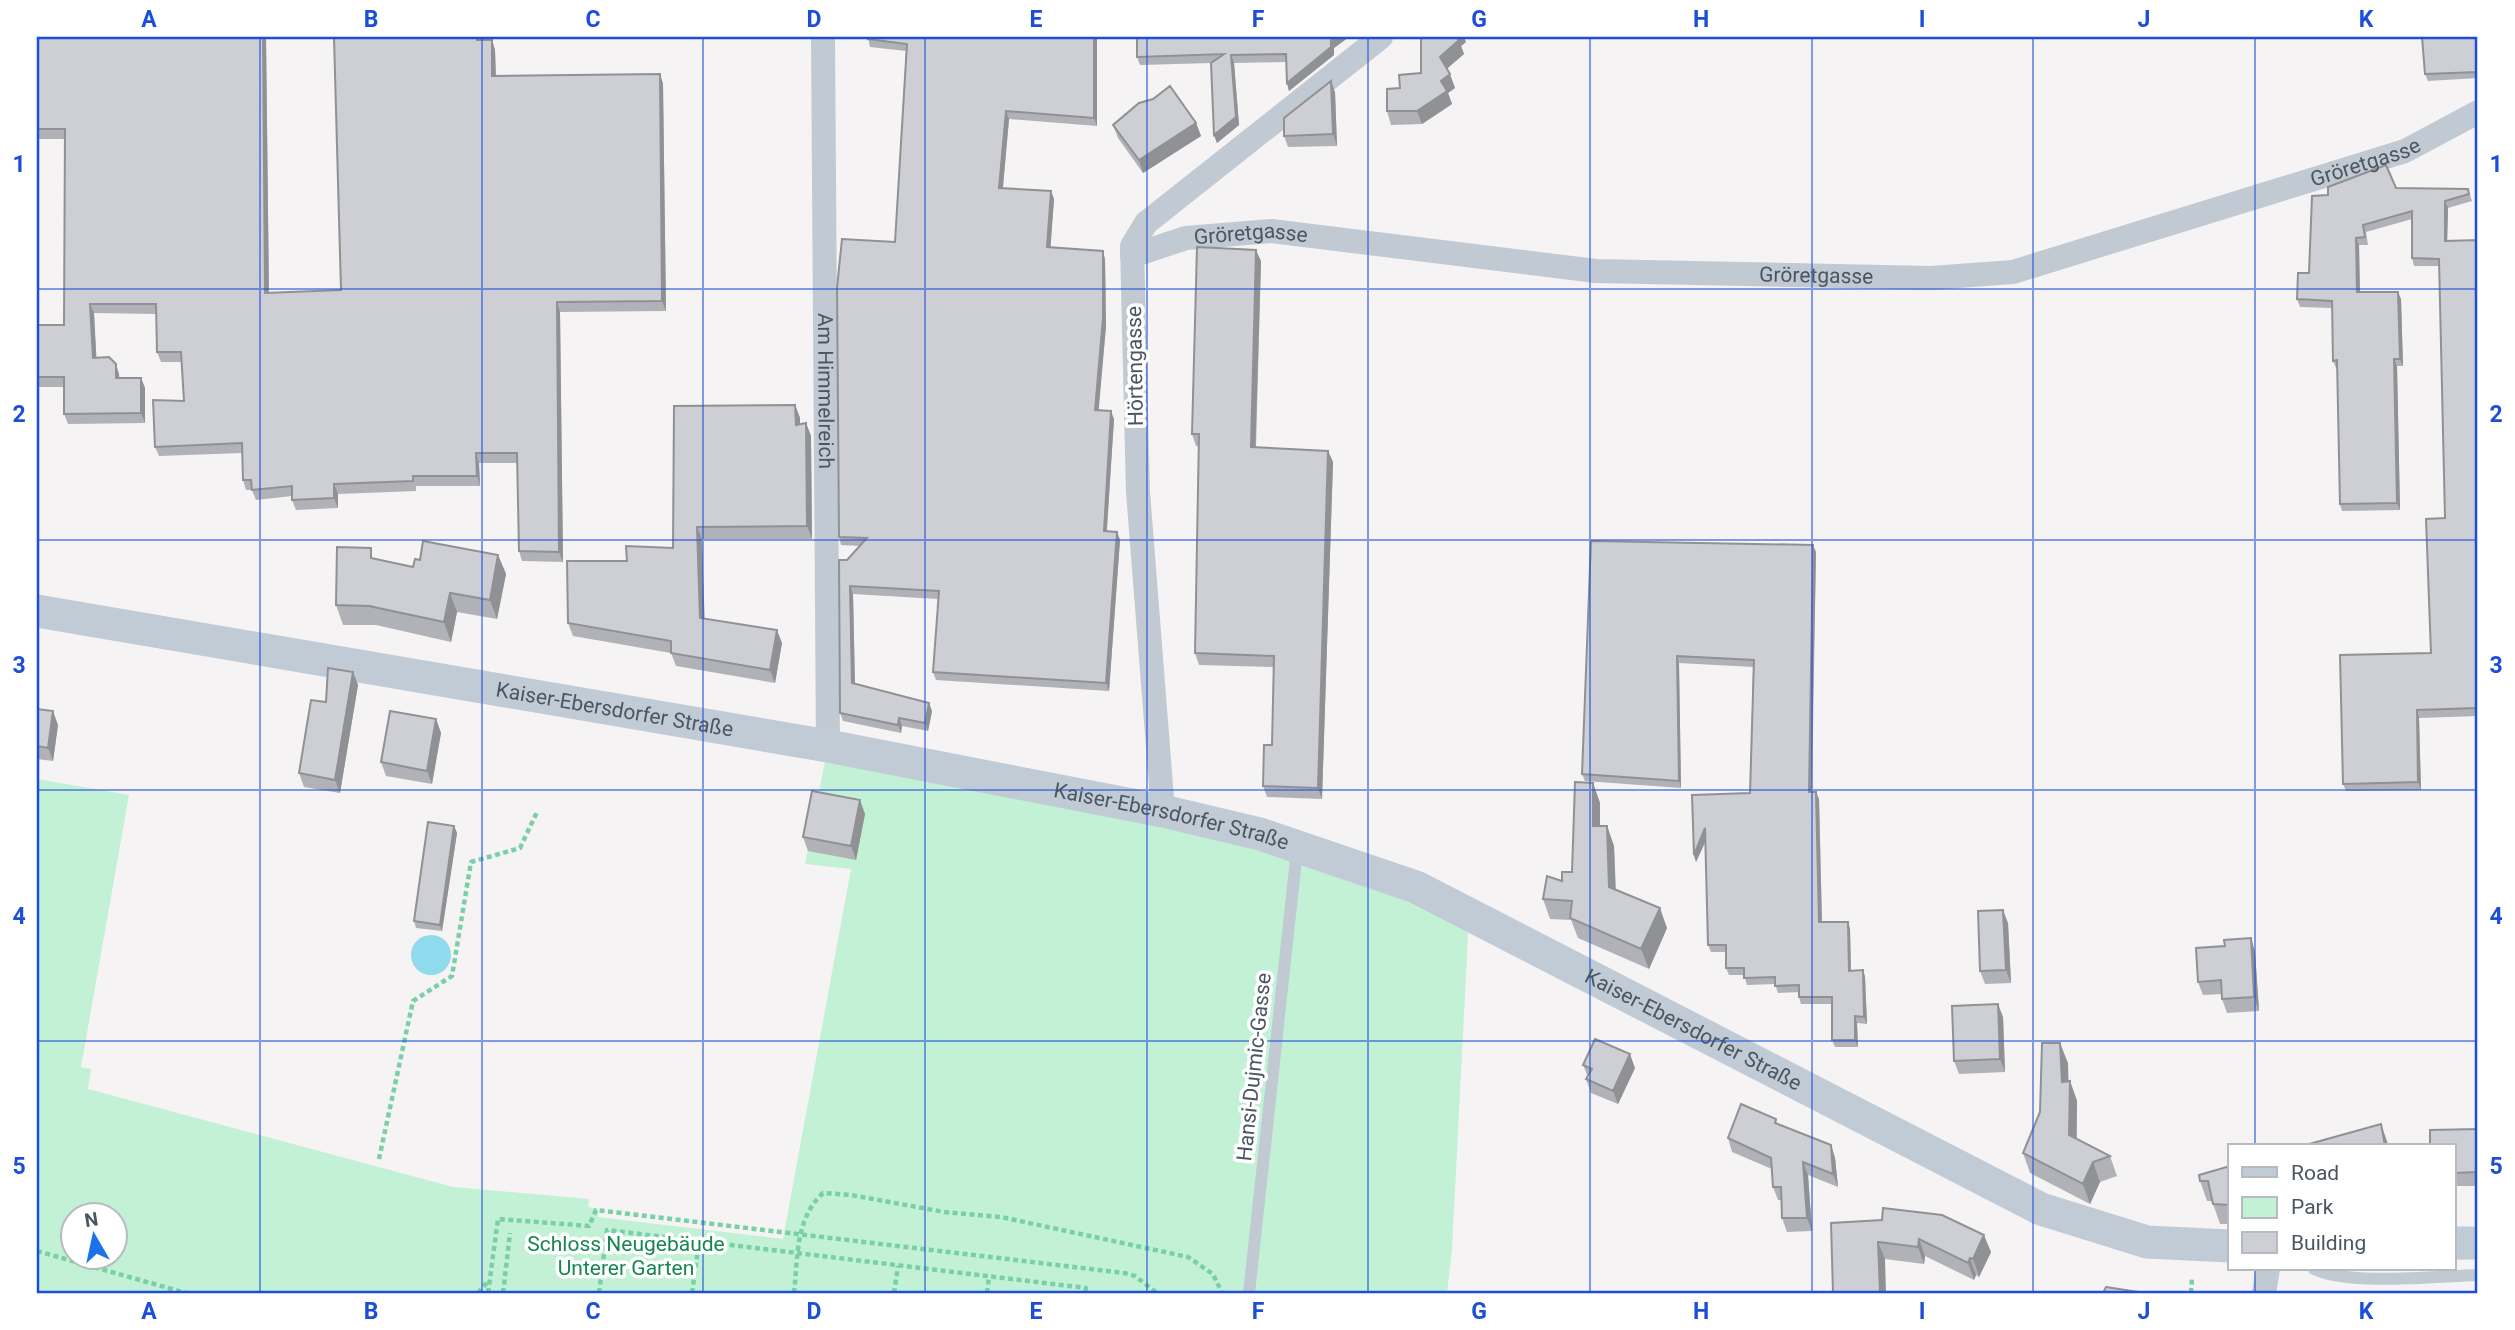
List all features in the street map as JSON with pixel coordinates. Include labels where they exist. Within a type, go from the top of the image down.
[{"type":"main road","name":"Kaiser-Ebersdorfer Straße","points":[[37,611],[828,746],[1163,811],[1298,846],[1416,887],[2041,1209],[2147,1242],[2228,1246]]},
{"type":"main road","points":[[2456,1243],[2478,1243]]},
{"type":"street","name":"Am Himmelreich","points":[[823,37],[828,746]]},
{"type":"street","name":"Hörtengasse","points":[[1163,811],[1138,492],[1132,246],[1146,223],[1381,37]]},
{"type":"street","name":"Gröretgasse","points":[[1132,256],[1186,238],[1271,231],[1596,271],[1931,278],[2012,272],[2405,151],[2478,112]]},
{"type":"street","points":[[2264,1293],[2268,1270]]},
{"type":"lane","name":"Hansi-Dujmic-Gasse","points":[[1249,1293],[1298,846]]},
{"type":"lane","points":[[2316,1270],[2325,1275],[2347,1277],[2478,1275]]},
{"type":"path","points":[[379,1159],[413,1001],[452,976],[471,862],[520,848],[538,810]]},
{"type":"path","points":[[794,1293],[800,1236],[809,1206],[823,1193],[851,1195],[944,1212],[1001,1217],[1188,1257],[1213,1274],[1222,1293]]},
{"type":"path","points":[[488,1293],[497,1221],[500,1218],[589,1226],[596,1210],[1124,1273],[1135,1276],[1157,1293]]},
{"type":"path","points":[[599,1293],[607,1230],[1086,1288],[1085,1293]]},
{"type":"path","points":[[503,1293],[510,1233]]},
{"type":"path","points":[[692,1293],[699,1242]]},
{"type":"path","points":[[37,1251],[186,1293]]},
{"type":"path","points":[[894,1293],[898,1266]]},
{"type":"path","points":[[987,1293],[989,1277]]},
{"type":"path","points":[[2191,1293],[2192,1277]]},
{"type":"path","points":[[478,1293],[490,1278]]},
{"type":"green space","name":"Schloss Neugebäude Unterer Garten","points":[[828,746],[1163,811],[1469,915],[1452,1250],[1447,1293],[37,1293],[37,779],[129,795],[81,1067],[91,1069],[88,1089],[453,1187],[589,1199],[588,1207],[598,1209],[598,1217],[783,1239],[851,869],[805,864]]},
{"type":"water","points":[[431,935],[445,941],[451,955],[445,969],[431,975],[417,969],[411,955],[417,941]]},
{"type":"building","points":[[37,37],[263,37],[265,293],[341,290],[334,37],[477,37],[477,40],[492,40],[492,76],[660,74],[662,301],[557,302],[559,552],[519,551],[517,453],[476,453],[477,476],[413,476],[413,481],[334,484],[334,498],[292,500],[292,486],[252,490],[251,480],[243,480],[242,443],[155,447],[153,400],[184,401],[181,352],[157,352],[156,304],[90,304],[93,358],[109,357],[116,364],[116,378],[141,378],[141,413],[64,414],[64,377],[37,377],[37,325],[64,325],[65,129],[37,129]]},
{"type":"building","points":[[868,37],[1094,37],[1094,118],[1006,111],[999,188],[1051,191],[1047,247],[1103,251],[1103,318],[1095,410],[1111,411],[1104,531],[1117,532],[1106,683],[933,672],[939,591],[850,586],[852,683],[929,703],[925,723],[899,718],[898,725],[840,713],[839,560],[847,560],[867,538],[839,537],[837,288],[842,239],[895,242],[907,44]]},
{"type":"building","points":[[1137,37],[1336,37],[1331,40],[1331,47],[1287,83],[1286,54],[1231,55],[1236,117],[1214,135],[1211,63],[1224,54],[1137,57]]},
{"type":"building","points":[[1421,37],[1456,37],[1459,40],[1440,57],[1450,74],[1441,81],[1447,91],[1417,111],[1387,111],[1387,89],[1400,88],[1399,75],[1421,73]]},
{"type":"building","points":[[2422,37],[2478,37],[2478,72],[2425,74]]},
{"type":"building","points":[[1331,81],[1333,134],[1284,136],[1284,118]]},
{"type":"building","points":[[1170,86],[1196,123],[1139,160],[1113,125],[1139,103],[1153,99]]},
{"type":"building","points":[[2386,165],[2396,188],[2468,189],[2469,194],[2445,201],[2445,241],[2478,240],[2478,708],[2417,710],[2418,782],[2343,784],[2340,655],[2431,653],[2426,519],[2445,518],[2439,259],[2412,258],[2412,211],[2363,225],[2365,237],[2356,238],[2357,292],[2398,292],[2400,359],[2394,359],[2397,503],[2340,504],[2337,360],[2333,361],[2332,301],[2297,299],[2298,273],[2309,273],[2312,196],[2328,195],[2328,187]]},
{"type":"building","points":[[1197,247],[1256,250],[1251,447],[1328,451],[1318,788],[1263,786],[1264,745],[1272,745],[1274,656],[1195,653],[1199,434],[1192,434]]},
{"type":"building","points":[[795,405],[796,425],[806,423],[807,526],[697,527],[700,618],[777,630],[770,670],[671,653],[671,641],[568,623],[567,561],[627,561],[626,546],[673,548],[674,406]]},
{"type":"building","points":[[423,541],[498,555],[490,600],[450,593],[444,622],[369,606],[336,605],[337,547],[371,548],[371,558],[413,567],[415,559],[420,560]]},
{"type":"building","points":[[1591,541],[1813,545],[1809,792],[1816,792],[1819,922],[1848,922],[1849,971],[1863,970],[1864,1017],[1855,1016],[1855,1040],[1832,1040],[1832,997],[1799,997],[1799,985],[1775,986],[1775,977],[1744,978],[1744,968],[1726,968],[1726,945],[1708,945],[1705,828],[1694,855],[1692,795],[1750,793],[1754,660],[1677,656],[1679,781],[1582,774]]},
{"type":"building","points":[[328,668],[353,672],[335,780],[299,773],[311,700],[326,702]]},
{"type":"building","points":[[37,709],[53,711],[48,748],[37,746]]},
{"type":"building","points":[[390,711],[436,719],[427,771],[381,762]]},
{"type":"building","points":[[1575,782],[1593,783],[1593,826],[1607,826],[1609,887],[1660,908],[1641,949],[1570,918],[1572,901],[1543,899],[1547,876],[1562,881],[1562,872],[1572,872]]},
{"type":"building","points":[[812,791],[860,800],[851,846],[803,837]]},
{"type":"building","points":[[428,822],[454,826],[440,925],[414,921]]},
{"type":"building","points":[[2003,910],[2006,970],[1980,971],[1978,911]]},
{"type":"building","points":[[2251,938],[2254,997],[2222,999],[2221,980],[2198,982],[2196,948],[2225,946],[2224,940]]},
{"type":"building","points":[[1998,1004],[2000,1059],[1954,1061],[1952,1006]]},
{"type":"building","points":[[1595,1039],[1630,1054],[1613,1091],[1586,1079],[1592,1069],[1583,1065]]},
{"type":"building","points":[[2042,1043],[2060,1043],[2062,1082],[2070,1081],[2069,1135],[2110,1156],[2093,1162],[2083,1184],[2023,1153],[2040,1112]]},
{"type":"building","points":[[1741,1104],[1776,1119],[1775,1123],[1831,1145],[1833,1174],[1803,1162],[1807,1218],[1782,1218],[1781,1187],[1773,1187],[1771,1158],[1728,1138]]},
{"type":"building","points":[[2381,1124],[2385,1144],[2309,1144]]},
{"type":"building","points":[[2478,1129],[2478,1172],[2456,1173],[2456,1144],[2430,1144],[2430,1130]]},
{"type":"building","points":[[2228,1167],[2228,1205],[2213,1204],[2208,1181],[2200,1181],[2199,1175]]},
{"type":"building","points":[[1883,1208],[1942,1215],[1984,1235],[1973,1259],[1970,1258],[1968,1263],[1919,1239],[1918,1247],[1878,1242],[1880,1293],[1833,1293],[1831,1223],[1882,1220]]},
{"type":"building","points":[[2106,1287],[2145,1293],[2103,1293]]}]
